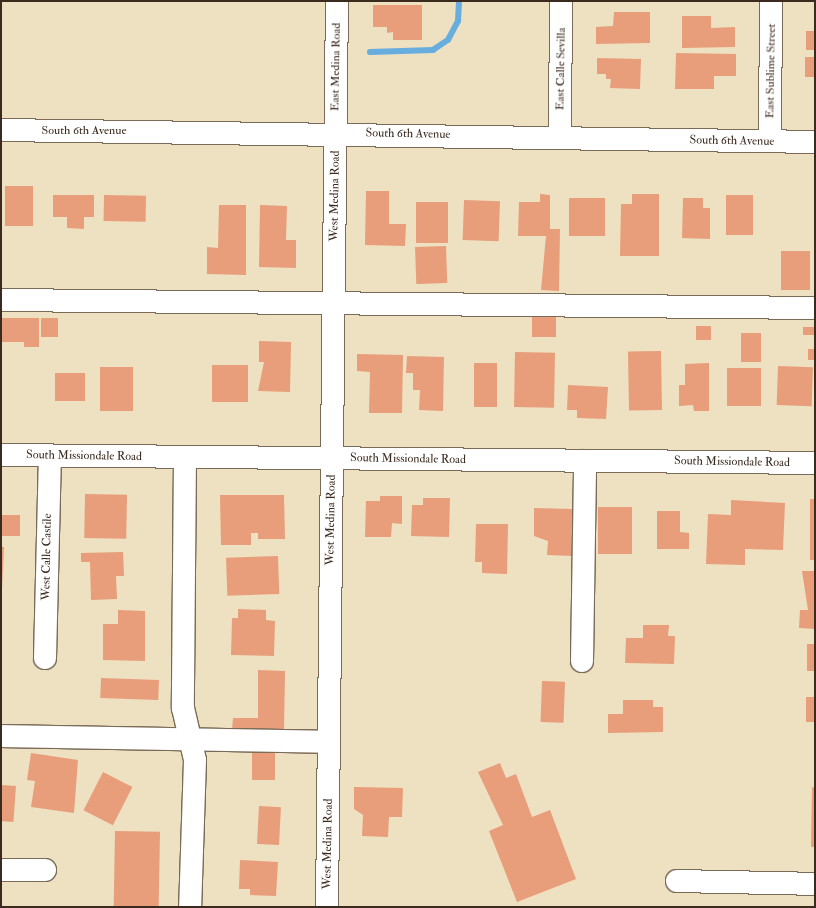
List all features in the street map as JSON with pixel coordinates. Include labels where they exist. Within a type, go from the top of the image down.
[{"type":"street","name":"East Medina Road","points":[[336,133],[337,1]]},
{"type":"street","name":"East Calle Sevilla","points":[[560,137],[561,1]]},
{"type":"street","name":"East Sublime Street","points":[[770,141],[772,1]]},
{"type":"street","name":"South 6th Avenue","points":[[1,130],[336,133],[815,142]]},
{"type":"street","name":"West Medina Road","points":[[327,907],[336,133]]},
{"type":"street","points":[[1,300],[815,308]]},
{"type":"street","name":"South Missiondale Road","points":[[1,455],[815,463]]},
{"type":"street","name":"West Calle Castile","points":[[45,658],[50,456]]},
{"type":"street","points":[[185,457],[183,708],[195,760],[190,907]]},
{"type":"street","points":[[582,661],[585,461]]},
{"type":"street","points":[[1,736],[329,742]]},
{"type":"street","points":[[1,870],[45,870]]},
{"type":"street","points":[[677,881],[815,884]]},
{"type":"building","points":[[373,5],[422,5],[422,40],[393,40],[393,32],[387,33],[387,27],[373,27]]},
{"type":"building","points":[[614,12],[650,12],[650,43],[596,44],[596,27],[613,26]]},
{"type":"building","points":[[682,16],[711,16],[711,28],[735,27],[735,47],[682,48]]},
{"type":"building","points":[[806,31],[815,31],[815,50],[806,50]]},
{"type":"building","points":[[676,53],[736,54],[736,76],[714,76],[714,89],[675,89]]},
{"type":"building","points":[[805,57],[815,57],[815,77],[805,77]]},
{"type":"building","points":[[597,58],[641,59],[640,89],[610,88],[611,79],[606,79],[606,74],[597,74]]},
{"type":"building","points":[[5,186],[33,186],[33,226],[5,226]]},
{"type":"building","points":[[366,191],[389,191],[389,224],[406,224],[405,246],[365,245]]},
{"type":"building","points":[[540,194],[550,195],[550,229],[560,229],[559,291],[541,290],[546,236],[518,236],[519,202],[540,202]]},
{"type":"building","points":[[632,194],[659,194],[659,256],[620,256],[621,204],[632,204]]},
{"type":"building","points":[[53,195],[94,195],[94,217],[84,217],[84,229],[67,228],[67,217],[53,217]]},
{"type":"building","points":[[104,195],[146,196],[146,222],[104,221]]},
{"type":"building","points":[[726,195],[753,195],[753,235],[726,235]]},
{"type":"building","points":[[569,198],[605,198],[605,236],[569,236]]},
{"type":"building","points":[[683,198],[703,198],[703,208],[710,208],[710,239],[682,238]]},
{"type":"building","points":[[464,200],[500,201],[499,241],[463,240]]},
{"type":"building","points":[[416,202],[448,202],[448,243],[416,243]]},
{"type":"building","points":[[219,205],[246,205],[246,275],[207,274],[207,247],[218,248]]},
{"type":"building","points":[[260,205],[287,206],[286,240],[296,240],[296,268],[259,267]]},
{"type":"building","points":[[446,246],[447,283],[416,284],[415,247]]},
{"type":"building","points":[[781,251],[810,251],[810,290],[781,290]]},
{"type":"building","points":[[532,315],[556,315],[556,337],[532,337]]},
{"type":"building","points":[[2,318],[39,318],[39,347],[24,347],[24,342],[2,342]]},
{"type":"building","points":[[41,318],[58,318],[58,337],[41,337]]},
{"type":"building","points":[[696,326],[711,326],[711,340],[696,340]]},
{"type":"building","points":[[803,327],[815,327],[815,335],[803,335]]},
{"type":"building","points":[[741,333],[761,333],[761,362],[741,362]]},
{"type":"building","points":[[259,341],[291,342],[290,392],[258,391],[264,362],[259,362]]},
{"type":"building","points":[[808,349],[815,349],[815,360],[808,360]]},
{"type":"building","points":[[661,351],[662,410],[629,411],[628,352]]},
{"type":"building","points":[[515,352],[555,353],[554,408],[514,407]]},
{"type":"building","points":[[357,354],[403,355],[402,413],[369,413],[370,372],[357,371]]},
{"type":"building","points":[[407,356],[444,357],[443,411],[419,410],[420,390],[413,390],[413,373],[406,373]]},
{"type":"building","points":[[474,363],[497,363],[497,407],[474,407]]},
{"type":"building","points":[[709,363],[709,411],[694,411],[693,405],[679,406],[679,385],[685,385],[685,364]]},
{"type":"building","points":[[212,365],[248,365],[248,402],[212,402]]},
{"type":"building","points":[[778,366],[813,367],[812,406],[777,405]]},
{"type":"building","points":[[100,367],[133,367],[133,411],[100,411]]},
{"type":"building","points":[[727,368],[761,368],[761,406],[727,406]]},
{"type":"building","points":[[55,373],[85,373],[85,401],[55,401]]},
{"type":"building","points":[[568,385],[608,387],[606,419],[577,418],[577,410],[567,410]]},
{"type":"building","points":[[85,494],[127,495],[126,539],[84,538]]},
{"type":"building","points":[[220,495],[284,495],[285,539],[258,539],[258,533],[251,533],[251,545],[221,545]]},
{"type":"building","points":[[380,496],[402,496],[402,524],[392,523],[391,537],[365,537],[366,501],[380,501]]},
{"type":"building","points":[[423,498],[450,498],[449,537],[411,536],[412,505],[423,505]]},
{"type":"building","points":[[810,499],[815,499],[815,560],[810,560]]},
{"type":"building","points":[[731,500],[785,503],[783,550],[745,549],[745,565],[706,564],[708,514],[731,515]]},
{"type":"building","points":[[598,507],[632,507],[632,554],[598,554]]},
{"type":"building","points":[[534,508],[573,509],[572,556],[547,555],[548,541],[534,536]]},
{"type":"building","points":[[657,511],[680,511],[680,532],[689,533],[689,549],[657,549]]},
{"type":"building","points":[[1,515],[20,515],[20,536],[1,536]]},
{"type":"building","points":[[476,524],[508,524],[507,574],[482,573],[482,562],[475,562]]},
{"type":"building","points":[[1,547],[4,547],[2,590],[1,590]]},
{"type":"building","points":[[123,552],[124,576],[116,576],[117,599],[91,600],[90,562],[81,562],[81,553]]},
{"type":"building","points":[[278,556],[279,594],[227,596],[226,558]]},
{"type":"building","points":[[802,571],[815,571],[815,629],[799,628],[800,610],[808,610]]},
{"type":"building","points":[[238,609],[266,610],[266,620],[275,621],[274,656],[231,655],[232,618],[238,618]]},
{"type":"building","points":[[118,610],[145,611],[145,661],[103,660],[103,624],[118,624]]},
{"type":"building","points":[[643,625],[669,625],[668,636],[675,636],[674,664],[625,663],[626,638],[643,638]]},
{"type":"building","points":[[807,644],[815,644],[815,671],[807,671]]},
{"type":"building","points":[[258,670],[285,671],[284,731],[232,730],[233,718],[258,718]]},
{"type":"building","points":[[101,678],[159,680],[158,700],[100,698]]},
{"type":"building","points":[[542,681],[565,682],[564,723],[541,722]]},
{"type":"building","points":[[806,697],[815,697],[815,722],[806,722]]},
{"type":"building","points":[[623,700],[653,700],[653,707],[663,707],[663,732],[608,733],[608,714],[623,714]]},
{"type":"building","points":[[252,750],[275,750],[275,780],[252,780]]},
{"type":"building","points":[[31,753],[78,760],[74,813],[31,807],[35,781],[27,780]]},
{"type":"building","points":[[500,763],[506,778],[516,774],[532,817],[550,810],[576,879],[517,902],[489,831],[503,825],[478,772]]},
{"type":"building","points":[[103,772],[132,787],[113,825],[83,810]]},
{"type":"building","points":[[1,785],[16,786],[13,822],[1,821]]},
{"type":"building","points":[[354,787],[403,788],[402,817],[389,817],[388,837],[362,836],[363,815],[354,809]]},
{"type":"building","points":[[812,787],[815,788],[815,847],[811,847]]},
{"type":"building","points":[[259,806],[281,807],[279,845],[257,844]]},
{"type":"building","points":[[115,831],[160,832],[159,907],[114,907]]},
{"type":"building","points":[[240,860],[278,862],[276,896],[250,895],[250,889],[239,889]]},
{"type":"waterway","points":[[370,52],[433,50],[448,40],[458,21],[459,1]]}]
